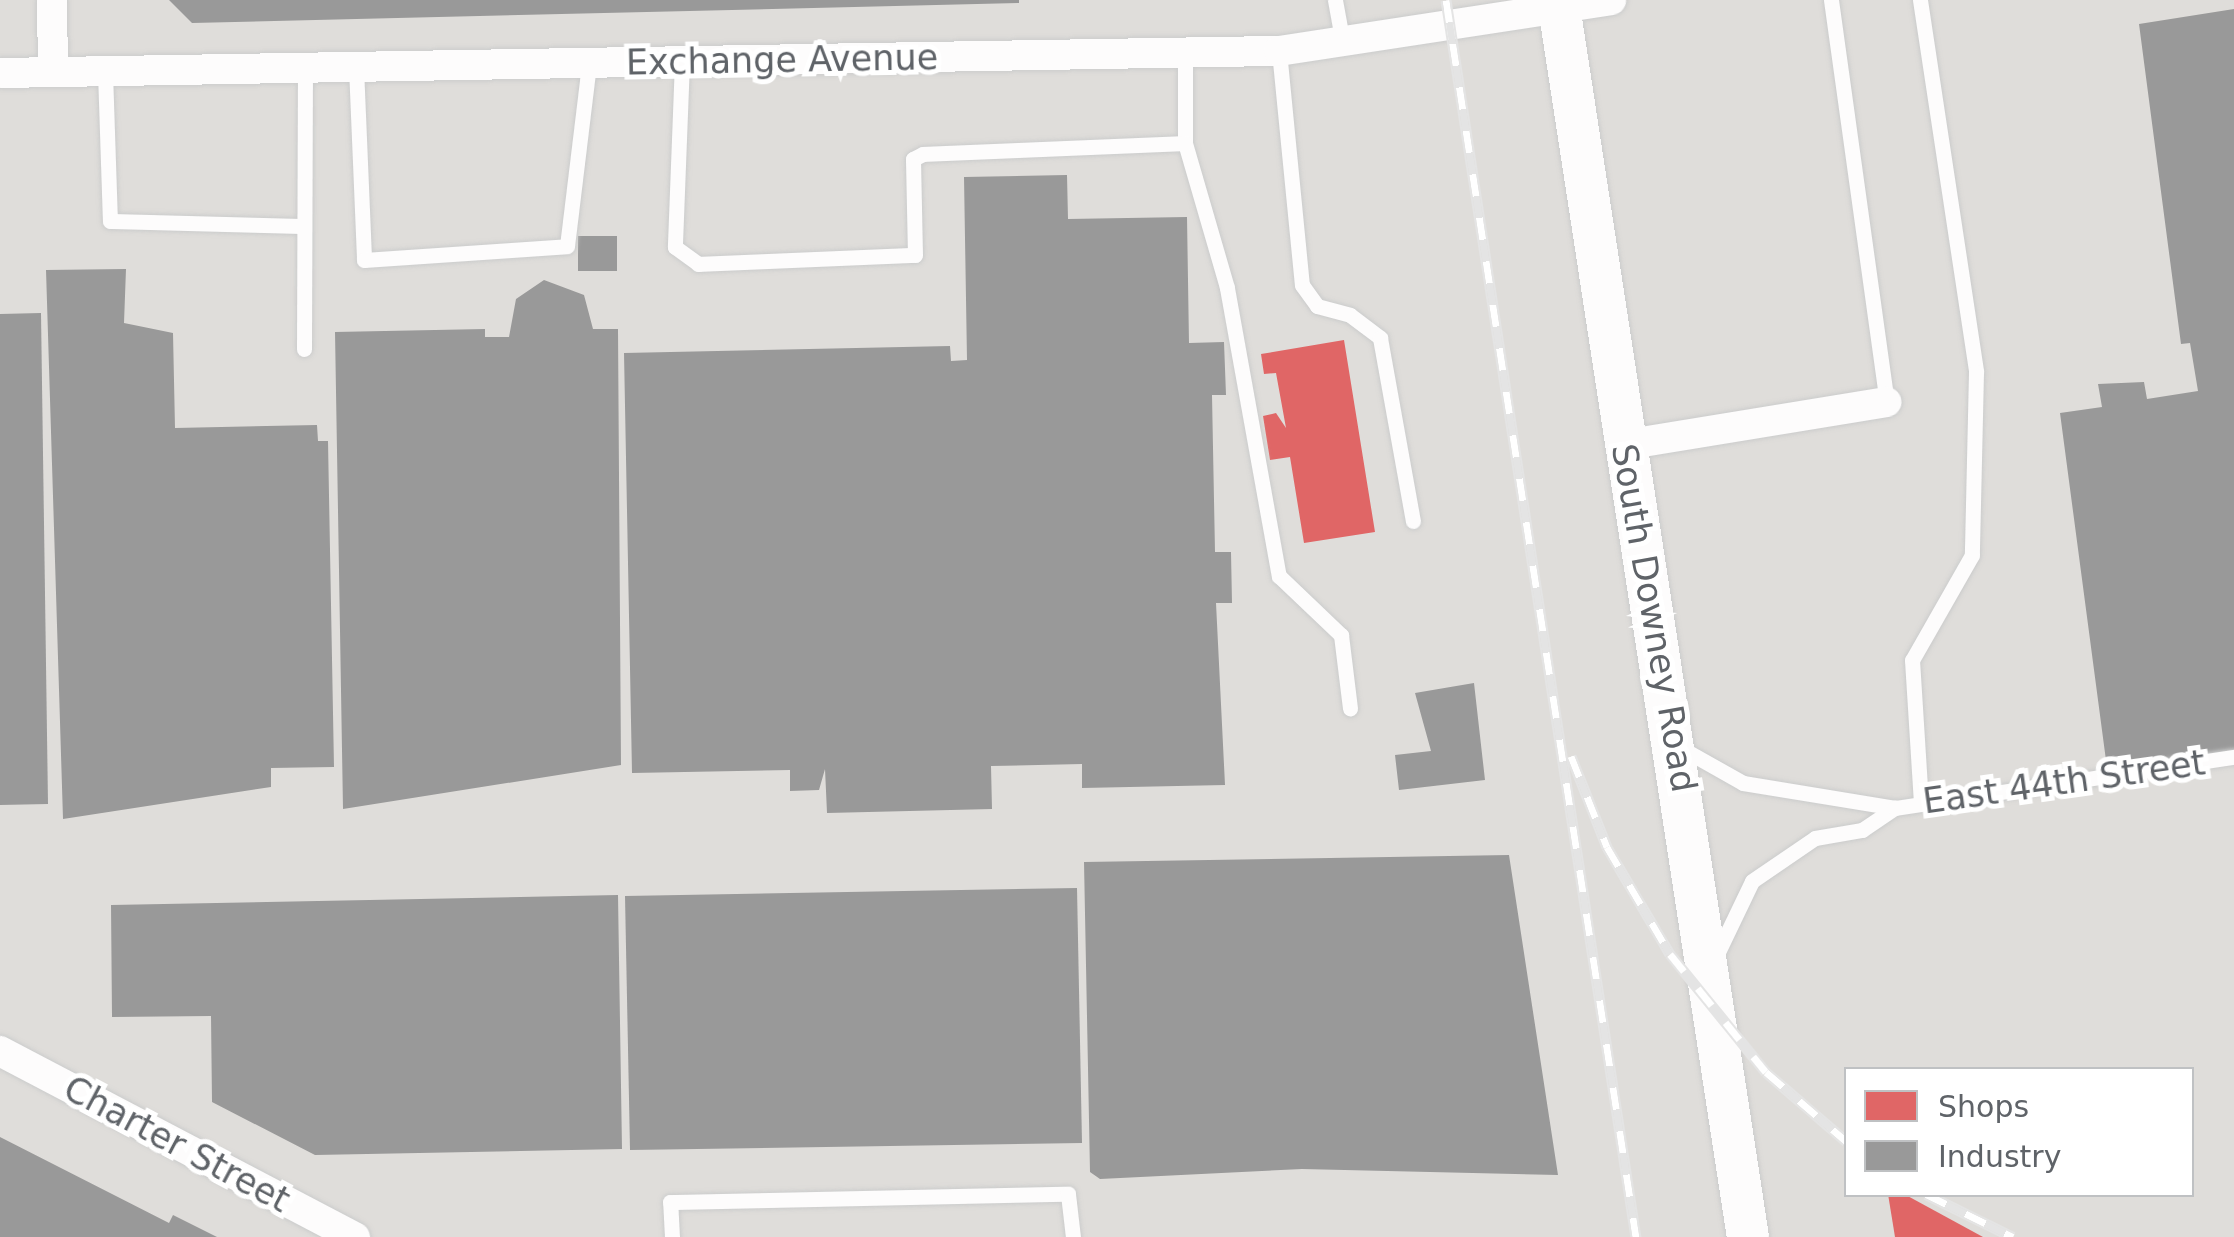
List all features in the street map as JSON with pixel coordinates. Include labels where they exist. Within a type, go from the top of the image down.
[{"type":"main road","name":"South Downey Road","points":[[1559,4],[1624,445],[1677,746],[1748,1237]]},
{"type":"street","points":[[52,0],[53,72]]},
{"type":"street","name":"Exchange Avenue","points":[[0,73],[1279,51],[1343,44],[1559,4],[1611,0]]},
{"type":"street","points":[[1624,445],[1887,402]]},
{"type":"street","name":"Charter Street","points":[[0,1051],[355,1237]]},
{"type":"lane","points":[[1335,0],[1343,44]]},
{"type":"lane","points":[[1831,0],[1887,402]]},
{"type":"lane","points":[[1920,0],[1976,372],[1972,555],[1912,660],[1921,802]]},
{"type":"lane","points":[[1279,51],[1302,285],[1316,306],[1350,316],[1380,338],[1413,521]]},
{"type":"lane","points":[[1184,53],[1185,142],[1226,288],[1279,576],[1341,636],[1350,708]]},
{"type":"lane","points":[[682,62],[675,247],[698,264],[915,256],[913,159],[923,154],[1185,142]]},
{"type":"lane","points":[[356,67],[364,260],[566,246],[589,63]]},
{"type":"lane","points":[[304,349],[305,68]]},
{"type":"lane","points":[[105,72],[110,221],[303,226]]},
{"type":"lane","name":"East 44th Street","points":[[1677,746],[1743,784],[1895,808]]},
{"type":"lane","name":"East 44th Street","points":[[1710,982],[1724,931],[1752,880],[1815,838],[1862,830],[1895,808],[1921,802],[2234,757]]},
{"type":"lane","points":[[672,1237],[670,1202],[1068,1194],[1073,1237]]},
{"type":"shaded area","points":[[0,0],[2234,0],[2234,1237],[0,1237]]},
{"type":"building: Shops","points":[[1344,340],[1375,532],[1304,543],[1290,457],[1270,460],[1263,416],[1276,413],[1286,428],[1276,373],[1264,374],[1261,354]]},
{"type":"building: Shops","points":[[1888,1197],[1910,1197],[1983,1237],[1895,1237]]},
{"type":"building: Industry","points":[[169,0],[1019,0],[1019,3],[192,23]]},
{"type":"building: Industry","points":[[2234,9],[2234,752],[2118,770],[2107,768],[2060,413],[2102,407],[2098,384],[2144,382],[2147,399],[2198,391],[2190,343],[2181,344],[2139,24]]},
{"type":"building: Industry","points":[[1067,175],[1068,219],[1187,217],[1189,343],[1224,342],[1226,395],[1212,395],[1215,552],[1231,552],[1232,603],[1216,603],[1225,785],[1082,788],[1082,764],[991,766],[992,809],[827,813],[825,769],[819,790],[790,791],[790,770],[632,773],[624,353],[950,346],[951,361],[967,360],[964,177]]},
{"type":"building: Industry","points":[[578,236],[617,236],[617,271],[578,271]]},
{"type":"building: Industry","points":[[126,269],[124,323],[173,333],[175,428],[317,425],[318,441],[328,441],[334,767],[271,768],[271,787],[63,819],[46,270]]},
{"type":"building: Industry","points":[[544,280],[584,295],[593,329],[618,329],[621,765],[343,809],[335,332],[485,329],[485,337],[509,337],[516,299]]},
{"type":"building: Industry","points":[[41,313],[48,804],[0,805],[0,314]]},
{"type":"building: Industry","points":[[1474,683],[1485,780],[1399,790],[1395,755],[1431,751],[1415,693]]},
{"type":"building: Industry","points":[[1509,855],[1558,1175],[1302,1169],[1100,1179],[1090,1172],[1084,862]]},
{"type":"building: Industry","points":[[1077,888],[1082,1143],[630,1150],[625,896]]},
{"type":"building: Industry","points":[[618,895],[622,1149],[315,1155],[212,1102],[211,1016],[112,1017],[111,905]]},
{"type":"building: Industry","points":[[0,1137],[169,1223],[173,1215],[217,1237],[0,1237]]},
{"type":"railway","points":[[1446,0],[1636,1237]]},
{"type":"railway","points":[[1571,756],[1607,847],[1670,954],[1766,1072],[1844,1139]]},
{"type":"railway","points":[[1932,1197],[2013,1237]]}]
